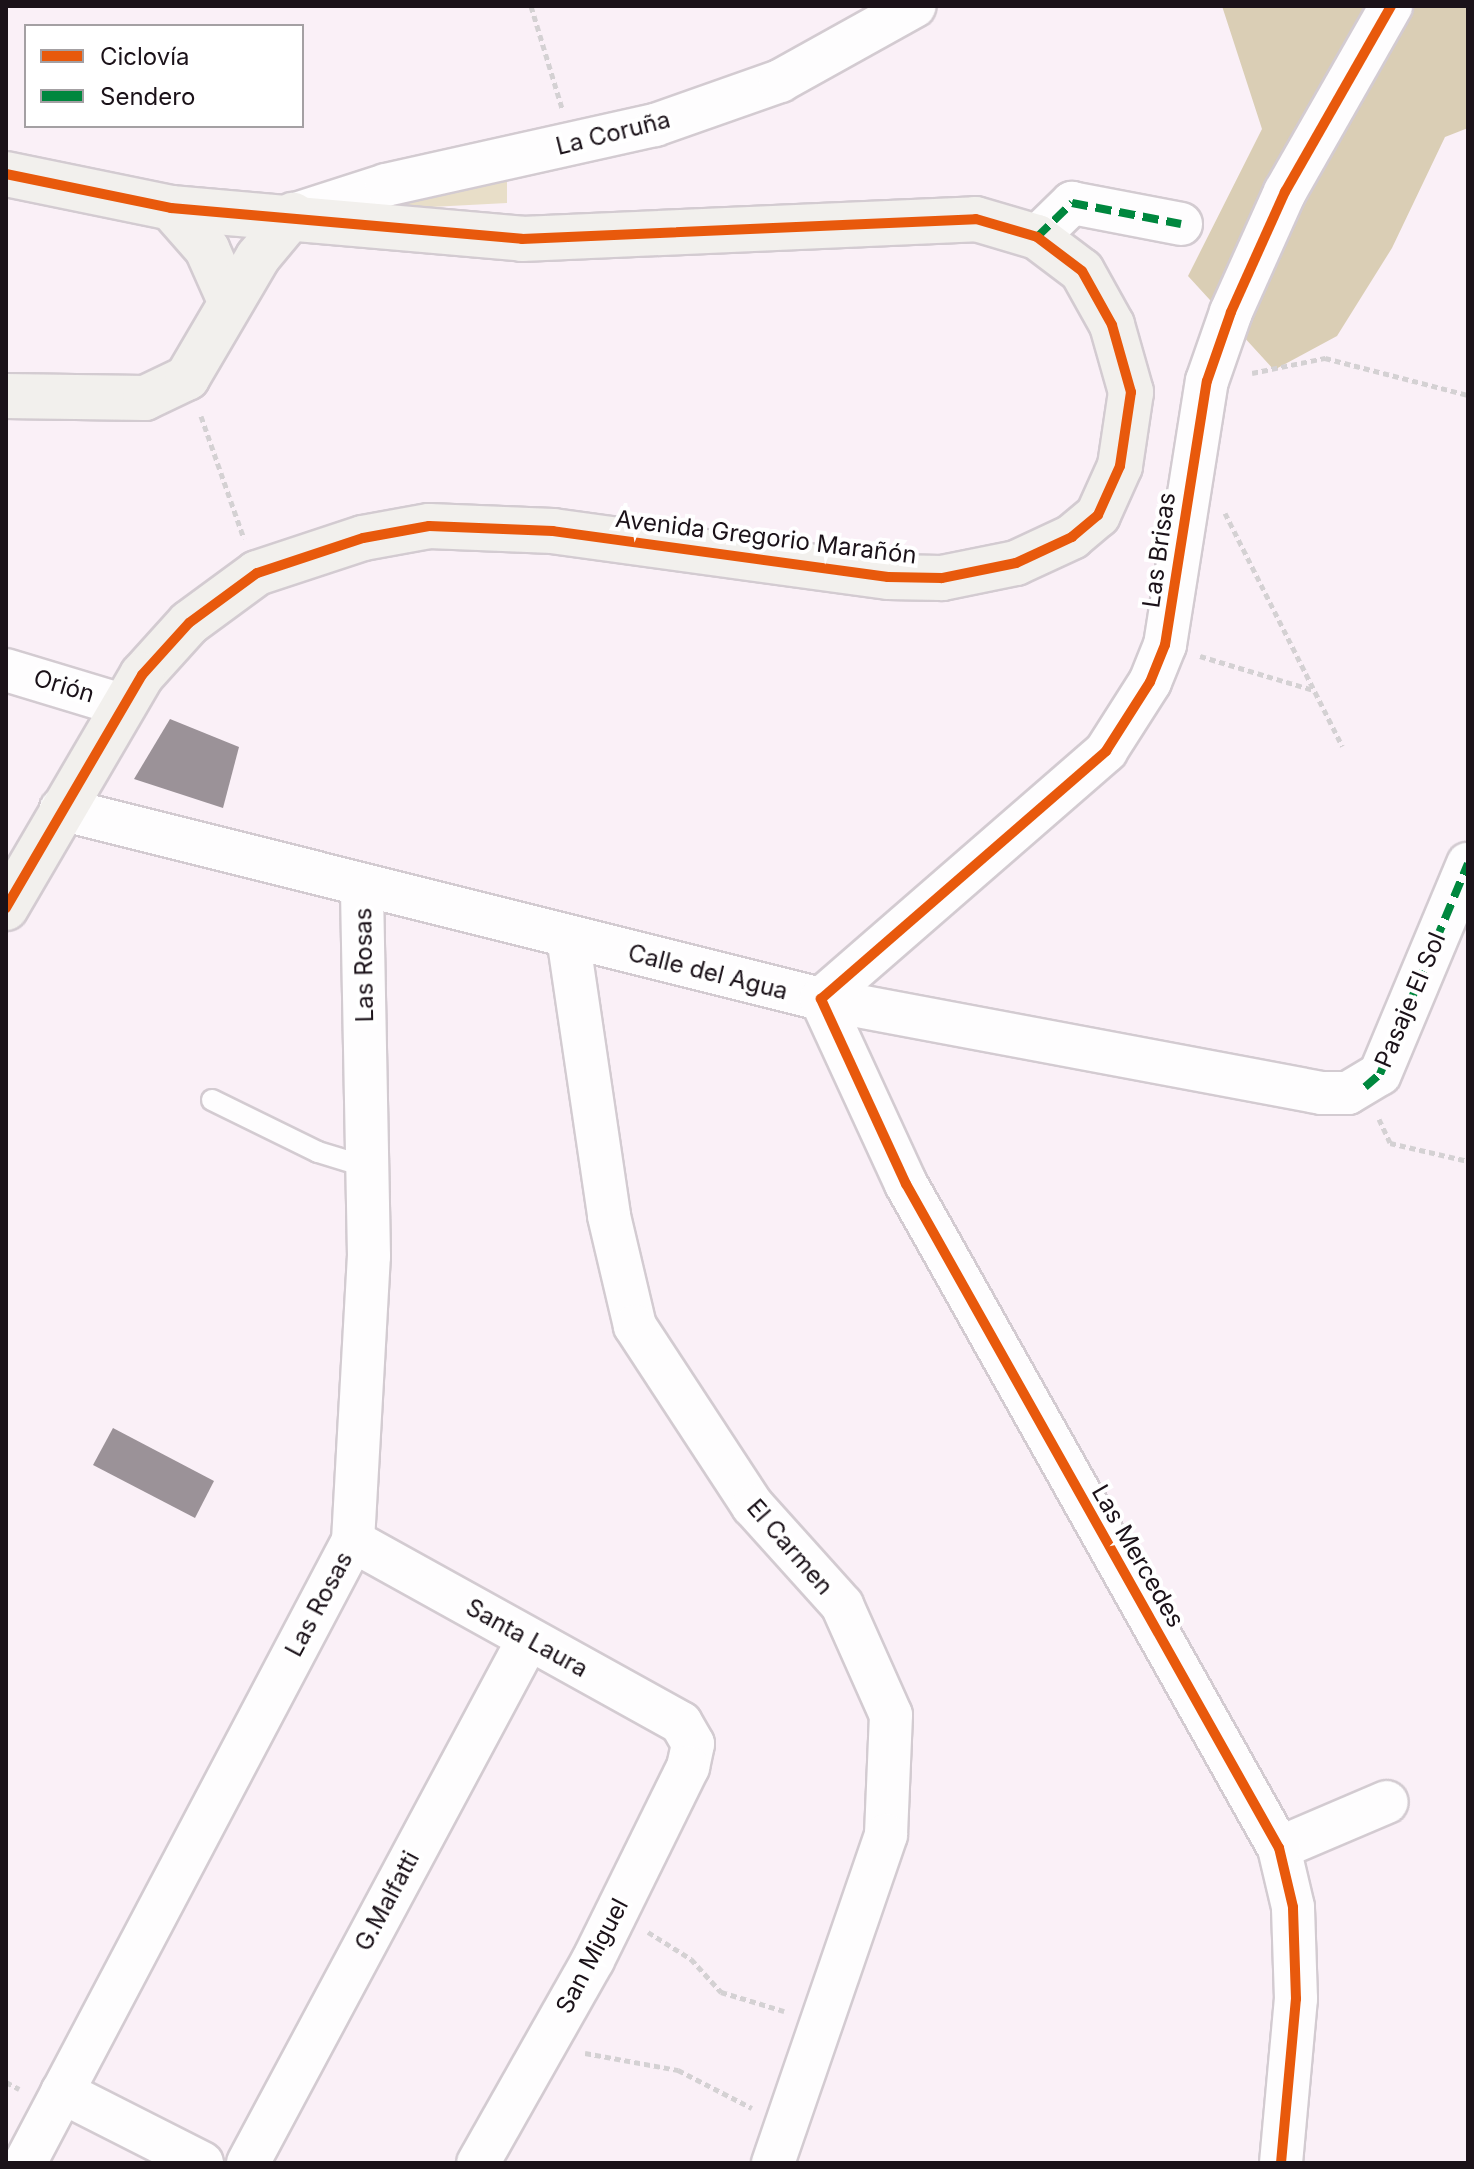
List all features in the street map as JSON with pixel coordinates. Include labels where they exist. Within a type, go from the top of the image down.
[{"type":"street","name":"La Coruña","points":[[293,215],[386,185],[655,125],[780,81],[915,6]]},
{"type":"street","name":"Las Brisas","points":[[821,999],[1106,751],[1165,645],[1212,367],[1263,236],[1391,6]]},
{"type":"street","name":"Avenida Gregorio Marañón","points":[[6,174],[171,208],[293,215],[326,226],[522,239],[976,219],[1037,237],[1082,271],[1112,325],[1131,392],[1120,466],[1098,515],[1072,537],[1016,563],[942,578],[888,577],[553,531],[429,526],[363,538],[257,573],[189,623],[122,705],[6,908]]},
{"type":"street","points":[[1037,237],[1072,203],[1181,224]]},
{"type":"street","points":[[171,208],[207,249],[230,301]]},
{"type":"street","points":[[6,396],[145,398],[187,378],[230,301],[293,215]]},
{"type":"street","name":"Orión","points":[[6,670],[122,705]]},
{"type":"street","name":"Calle del Agua","points":[[61,809],[821,999],[1134,1063],[1322,1093],[1365,1087]]},
{"type":"street","name":"Pasaje El Sol","points":[[1365,1087],[1380,1074],[1468,864]]},
{"type":"street","name":"Las Rosas","points":[[25,2163],[353,1541],[367,1167],[362,886]]},
{"type":"street","name":"El Carmen","points":[[568,937],[609,1216],[635,1326],[753,1506],[842,1605],[891,1715],[886,1835],[780,2145]]},
{"type":"street","name":"Las Mercedes","points":[[821,999],[906,1184],[1223,1736],[1279,1848],[1293,1907],[1296,1999],[1281,2163]]},
{"type":"street","name":"Santa Laura","points":[[353,1541],[681,1723],[693,1744]]},
{"type":"street","name":"G.Malfatti","points":[[248,2163],[528,1640]]},
{"type":"street","name":"San Miguel","points":[[478,2163],[617,1912],[688,1767],[693,1744]]},
{"type":"street","points":[[1279,1848],[1387,1802]]},
{"type":"street","points":[[62,2092],[202,2163]]},
{"type":"lane","points":[[212,1100],[318,1152],[367,1167]]},
{"type":"path","points":[[531,6],[572,144]]},
{"type":"path","points":[[1325,358],[1468,395]]},
{"type":"path","points":[[187,378],[257,573]]},
{"type":"path","points":[[1221,504],[1342,746]]},
{"type":"path","points":[[1165,645],[1313,690]]},
{"type":"path","points":[[1365,1087],[1390,1143],[1468,1161]]},
{"type":"path","points":[[617,1912],[691,1959],[721,1992],[823,2023]]},
{"type":"path","points":[[545,2045],[678,2070],[780,2145]]},
{"type":"shaded area","points":[[1222,6],[1468,6],[1468,128],[1445,137],[1392,248],[1337,336],[1274,370],[1188,276],[1262,129]]},
{"type":"shaded area","points":[[507,174],[507,203],[393,209],[389,200]]},
{"type":"building","points":[[170,719],[239,747],[223,808],[134,779]]},
{"type":"building","points":[[113,1428],[214,1481],[195,1518],[93,1465]]},
{"type":"marked path","points":[[1037,237],[1072,203],[1181,224]]},
{"type":"marked path","points":[[1365,1087],[1380,1074],[1468,864]]},
{"type":"cycle path","points":[[1281,2163],[1296,1999],[1293,1907],[1279,1848],[906,1184],[821,999],[1106,751],[1150,682],[1165,645],[1207,381],[1231,312],[1285,192],[1391,6]]},
{"type":"cycle path","points":[[6,174],[171,208],[522,239],[976,219],[1037,237],[1082,271],[1112,325],[1131,392],[1120,466],[1098,515],[1072,537],[1016,563],[942,578],[888,577],[553,531],[429,526],[363,538],[257,573],[189,623],[142,675],[6,908]]}]
